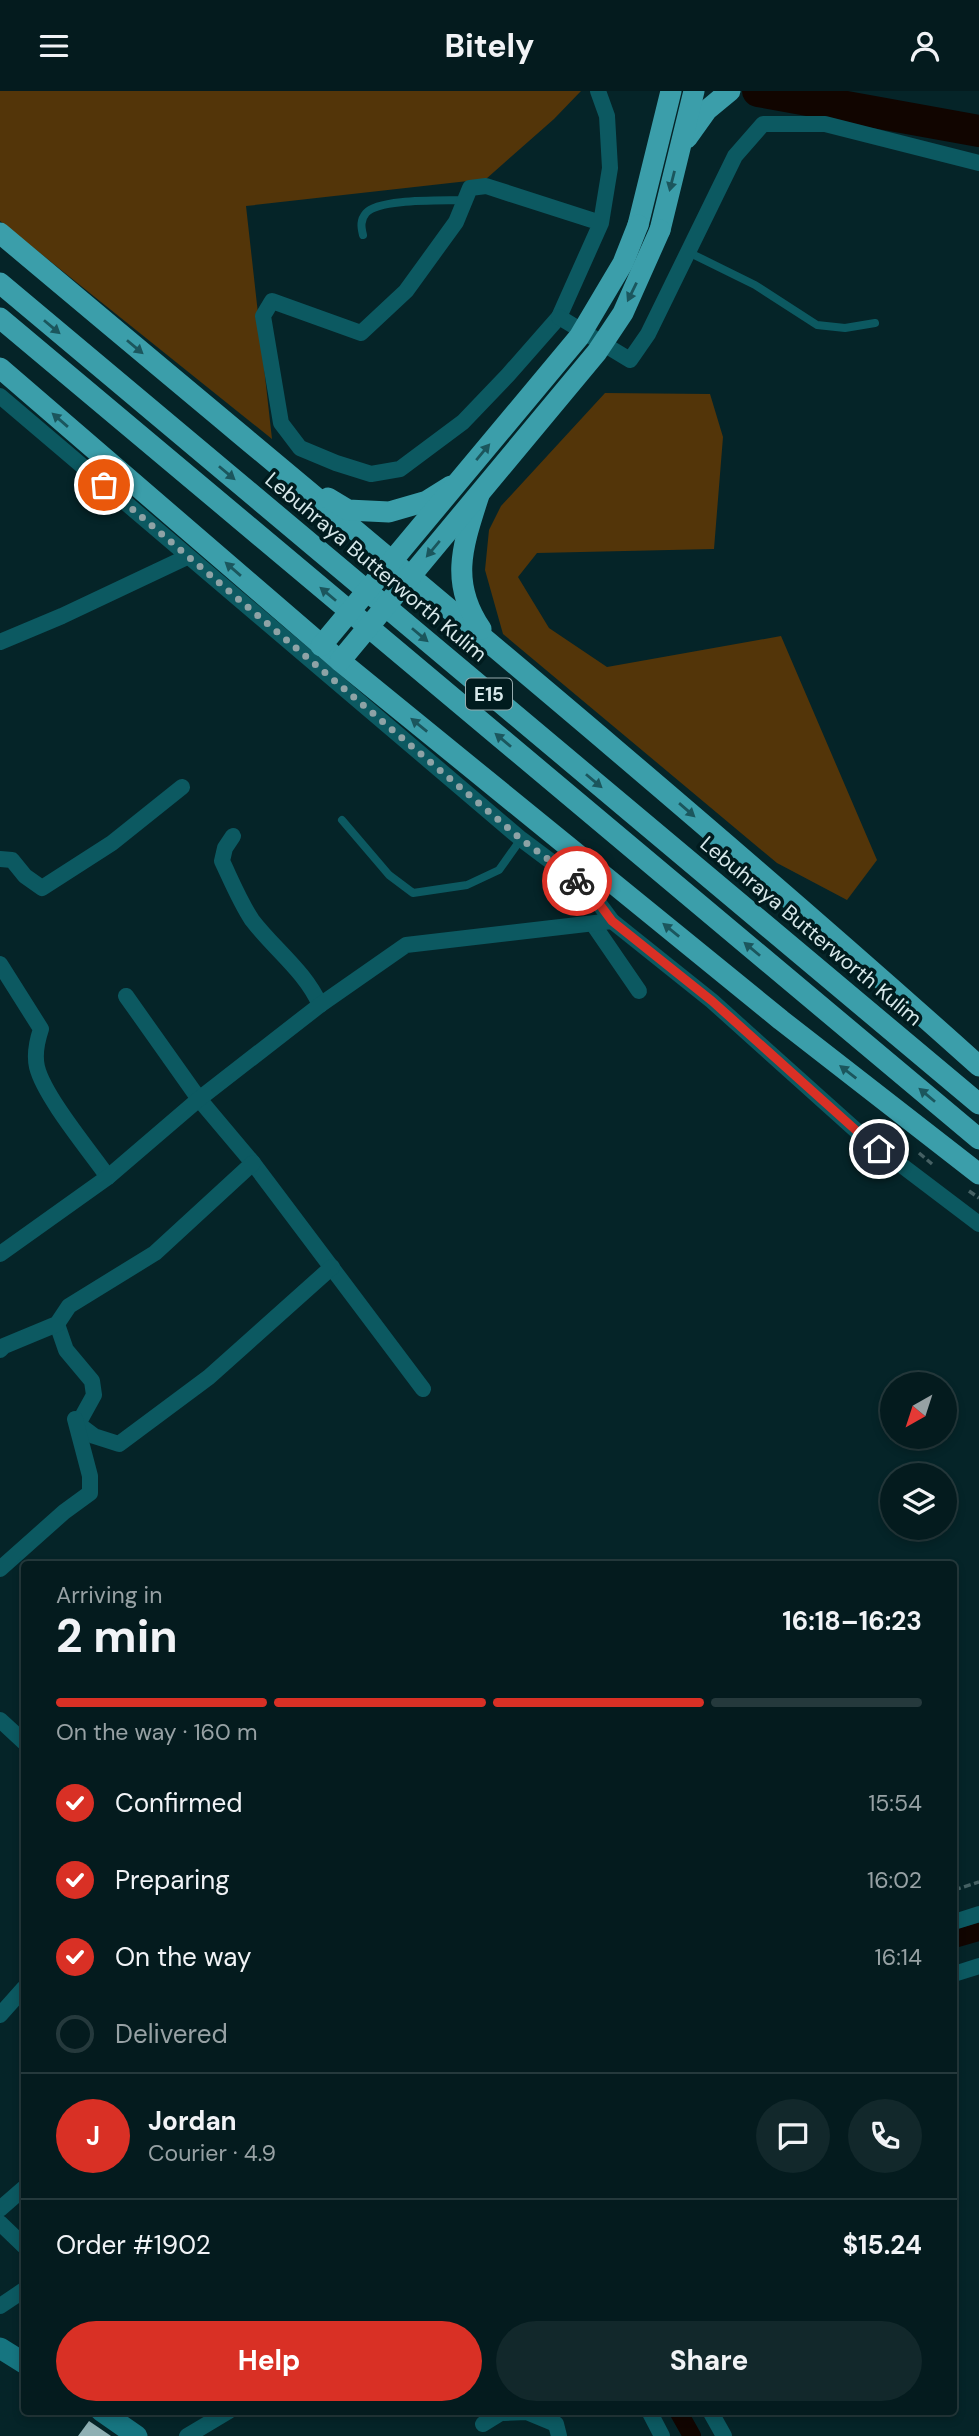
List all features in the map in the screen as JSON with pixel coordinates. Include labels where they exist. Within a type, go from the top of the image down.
[{"type":"highway","points":[[654,91],[658,143]]},
{"type":"highway","points":[[321,646],[579,337],[623,263],[638,225],[671,91]]},
{"type":"highway","points":[[340,661],[597,352],[622,313],[660,230],[694,91]]},
{"type":"highway","points":[[679,149],[707,110],[730,91]]},
{"type":"highway","points":[[0,233],[492,645],[844,945],[979,1066]]},
{"type":"highway","name":"Lebuhraya Butterworth Kulim","points":[[0,283],[979,1104]]},
{"type":"highway","name":"E15","points":[[0,318],[979,1139]]},
{"type":"highway","points":[[8,375],[321,646],[780,1020],[979,1174]]},
{"type":"highway","points":[[276,465],[348,510],[388,512],[414,505],[427,501],[460,479]]},
{"type":"highway","points":[[479,495],[462,547],[460,574],[470,613],[492,645]]},
{"type":"main road","points":[[0,2348],[21,2361]]},
{"type":"main road","points":[[107,2415],[137,2436]]},
{"type":"street","points":[[597,91],[607,116],[610,168],[601,223],[559,317],[508,375],[463,422],[400,469],[371,474],[336,464],[300,448],[281,423],[263,316],[272,301],[361,333],[406,291],[456,222],[470,188],[486,186],[601,223]]},
{"type":"street","points":[[559,317],[630,360],[648,334],[690,253],[735,156],[763,124],[825,124],[978,160]]},
{"type":"street","points":[[0,396],[521,839],[589,890],[612,921],[712,1001],[859,1133],[979,1224]]},
{"type":"street","points":[[0,642],[62,617],[187,557]]},
{"type":"street","points":[[0,859],[12,860],[25,876],[43,888],[112,843],[182,787]]},
{"type":"street","points":[[233,837],[225,848],[222,861],[227,872],[251,918],[312,988],[320,1005]]},
{"type":"street","points":[[0,1254],[108,1177],[199,1099],[320,1005],[406,945],[612,921]]},
{"type":"street","points":[[593,924],[639,991]]},
{"type":"street","points":[[0,964],[41,1030],[36,1044],[37,1066],[46,1088],[108,1177]]},
{"type":"street","points":[[126,996],[199,1099],[253,1163],[423,1389]]},
{"type":"street","points":[[0,1350],[57,1324],[69,1306],[155,1253],[253,1163]]},
{"type":"street","points":[[74,1418],[94,1436],[119,1444],[209,1377],[332,1267]]},
{"type":"street","points":[[57,1324],[66,1350],[92,1381],[94,1395],[74,1418]]},
{"type":"street","points":[[0,1569],[64,1512],[90,1493],[90,1476],[74,1418]]},
{"type":"street","points":[[0,1720],[21,1739]]},
{"type":"street","points":[[957,1921],[979,1914]]},
{"type":"street","points":[[957,1973],[979,1966]]},
{"type":"street","points":[[0,2015],[21,1991]]},
{"type":"street","points":[[0,2209],[21,2191]]},
{"type":"street","points":[[0,2223],[21,2243]]},
{"type":"street","points":[[0,2306],[21,2292]]},
{"type":"street","points":[[187,2436],[222,2415]]},
{"type":"street","points":[[483,2424],[499,2415]]},
{"type":"street","points":[[534,2415],[556,2424],[559,2436]]},
{"type":"street","points":[[651,2415],[662,2436]]},
{"type":"street","points":[[712,2415],[724,2436]]},
{"type":"lane","points":[[362,235],[361,222],[366,212],[384,204],[465,200]]},
{"type":"lane","points":[[690,253],[755,285],[817,325],[845,328],[875,323]]},
{"type":"lane","points":[[342,820],[389,875],[413,893],[467,885],[499,870],[521,839]]},
{"type":"path","points":[[957,1889],[979,1882]]},
{"type":"shaded area","points":[[0,91],[581,91],[554,119],[486,179],[246,206],[272,439],[0,221]]},
{"type":"shaded area","points":[[605,393],[710,394],[723,437],[714,549],[537,553],[518,577],[549,628],[607,667],[781,636],[877,860],[847,900],[777,863],[503,634],[485,570],[489,530],[501,506]]},
{"type":"building","points":[[89,2421],[111,2436],[78,2436]]},
{"type":"waterway","points":[[758,91],[979,131]]},
{"type":"waterway","points":[[957,1938],[979,1932]]},
{"type":"waterway","points":[[680,2415],[692,2436]]},
{"type":"way so far","points":[[104,485],[521,839],[577,881]]},
{"type":"route","points":[[577,881],[589,890],[612,921],[712,1001],[879,1149]]}]
